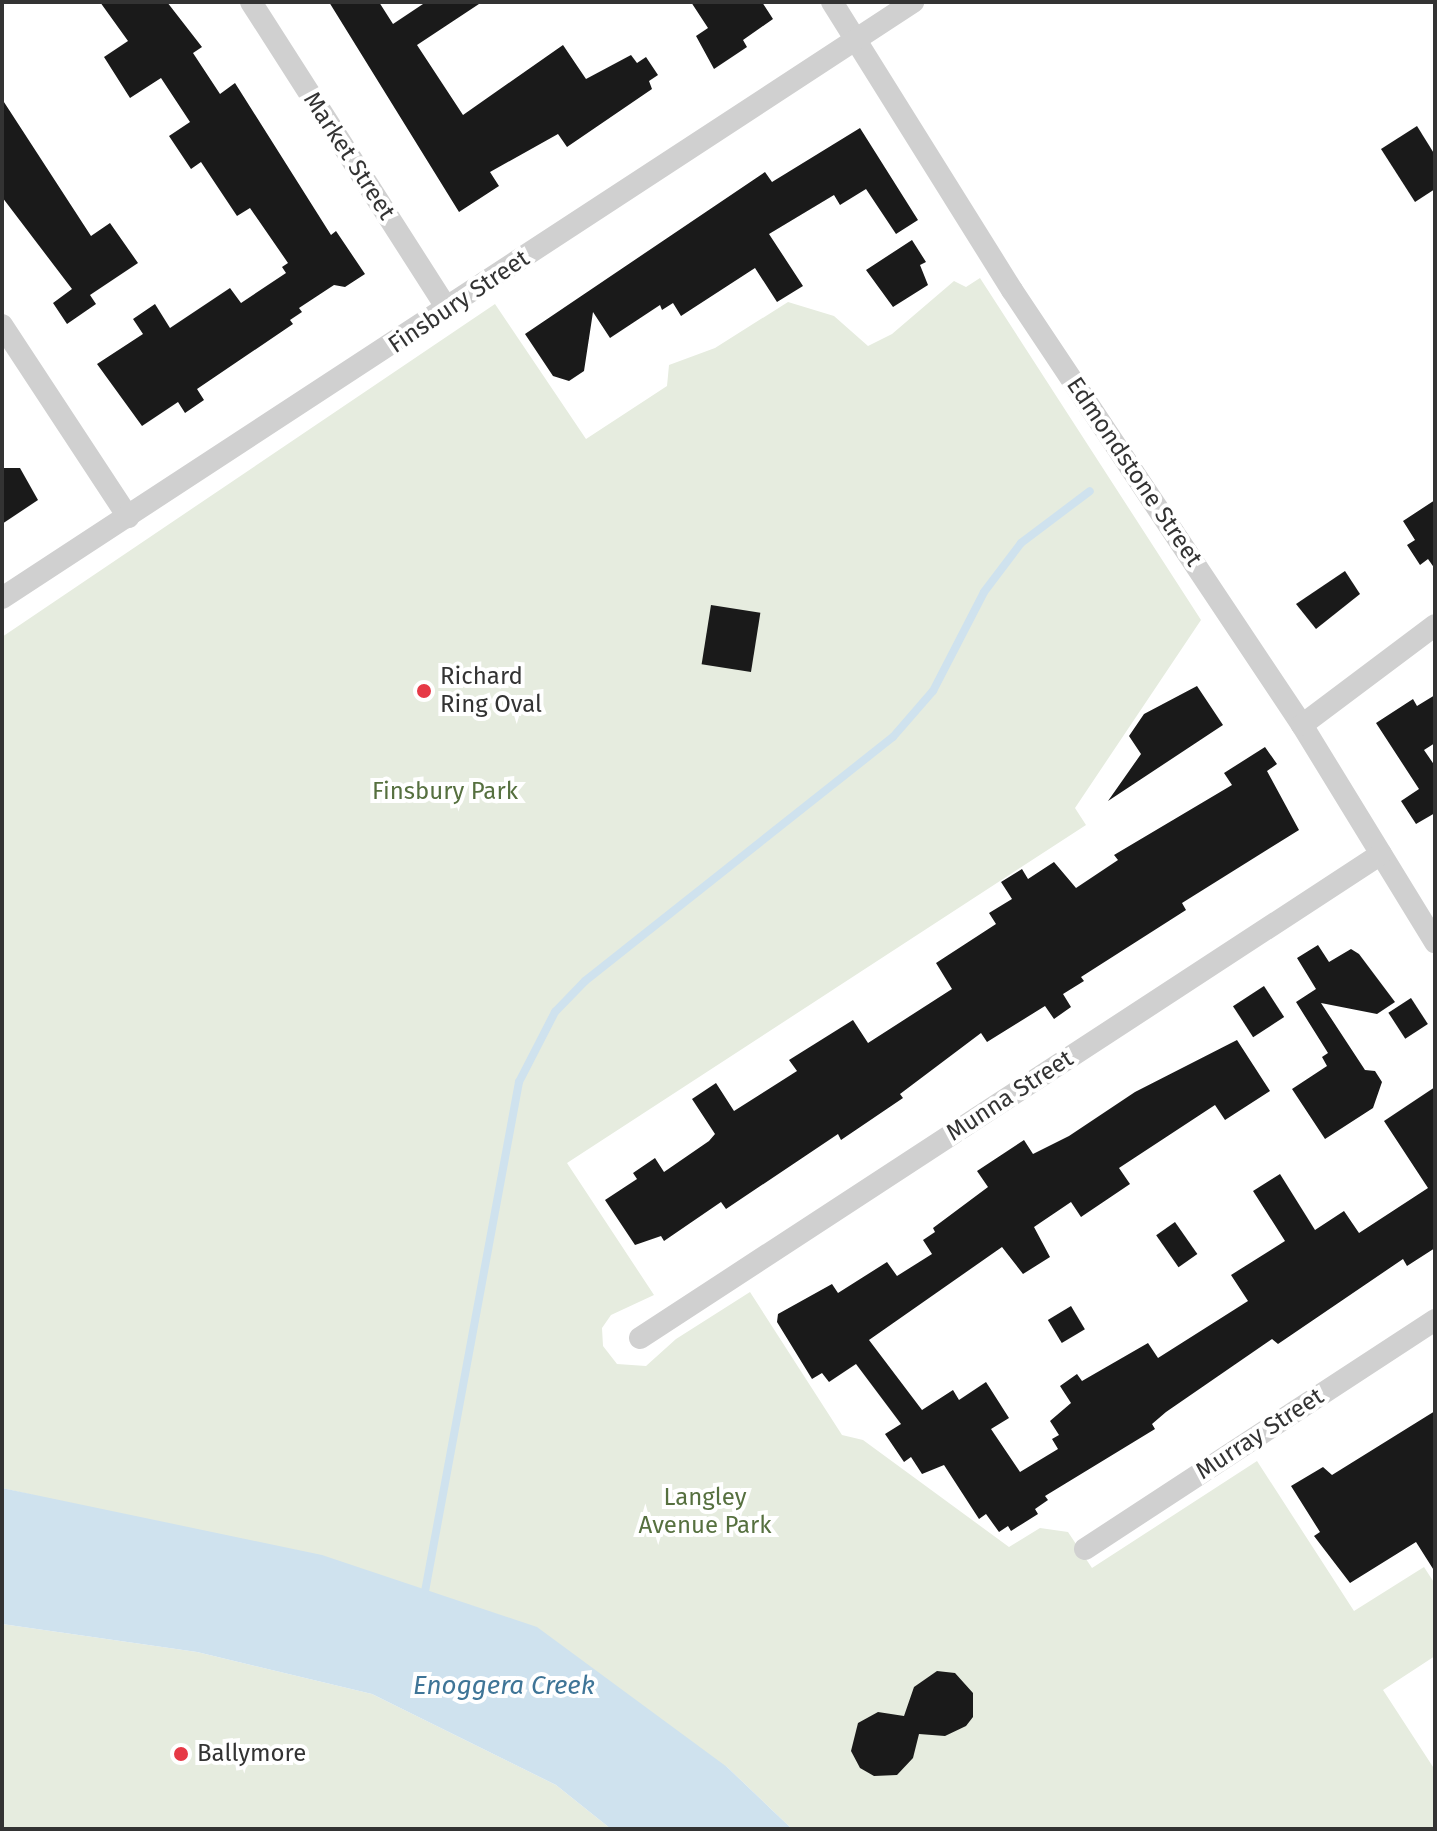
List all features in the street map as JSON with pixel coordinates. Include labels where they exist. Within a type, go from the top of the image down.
[{"type":"street","name":"Market Street","points":[[251,2],[447,309]]},
{"type":"street","name":"Edmondstone Street","points":[[832,2],[1012,290],[1302,725],[1435,942]]},
{"type":"street","name":"Finsbury Street","points":[[2,598],[913,2]]},
{"type":"street","points":[[2,325],[128,517]]},
{"type":"street","points":[[1302,725],[1435,625]]},
{"type":"street","name":"Munna Street","points":[[640,1338],[1381,854]]},
{"type":"street","name":"Murray Street","points":[[1085,1549],[1435,1320]]},
{"type":"green space","name":"Finsbury Park","points":[[980,278],[1201,620],[1075,808],[1086,825],[567,1163],[654,1295],[611,1315],[602,1328],[603,1346],[617,1364],[646,1366],[676,1339],[750,1292],[842,1435],[863,1440],[1009,1547],[1040,1528],[1068,1532],[1092,1568],[1257,1461],[1354,1611],[1424,1567],[1435,1584],[1435,1656],[1383,1690],[1435,1770],[1435,1829],[792,1829],[727,1767],[89,1508],[2,1488],[2,637],[495,304],[586,439],[667,386],[669,365],[715,348],[788,302],[834,316],[868,346],[892,334],[954,281],[966,287]]},
{"type":"green space","points":[[2,1624],[197,1652],[372,1694],[556,1785],[611,1829],[2,1829]]},
{"type":"water","name":"Enoggera Creek","points":[[2,1488],[322,1555],[537,1627],[727,1767],[792,1829],[611,1829],[556,1785],[372,1694],[197,1652],[2,1624]]},
{"type":"building","points":[[100,2],[167,2],[202,47],[193,53],[220,94],[235,83],[331,235],[336,231],[365,274],[345,287],[334,285],[299,308],[302,312],[290,320],[293,324],[197,389],[204,400],[185,413],[178,402],[142,426],[97,364],[143,334],[133,319],[155,304],[170,328],[230,288],[241,303],[286,273],[282,267],[288,263],[250,208],[237,216],[201,162],[191,169],[169,136],[190,122],[161,78],[130,98],[104,57],[128,41]]},
{"type":"building","points":[[329,2],[379,2],[393,24],[426,2],[482,2],[417,45],[463,115],[563,45],[586,79],[631,55],[637,63],[646,57],[658,75],[649,81],[652,89],[567,147],[558,134],[490,172],[499,186],[459,212]]},
{"type":"building","points":[[691,2],[762,2],[773,19],[743,40],[747,47],[714,69],[696,36],[708,28]]},
{"type":"building","points":[[2,99],[91,236],[110,223],[138,263],[90,295],[96,304],[67,324],[53,303],[72,289],[2,197]]},
{"type":"building","points":[[1417,126],[1435,155],[1435,189],[1415,202],[1381,149]]},
{"type":"building","points":[[860,128],[918,220],[896,234],[866,189],[840,205],[834,195],[769,234],[803,286],[777,302],[755,268],[681,316],[673,303],[662,310],[660,305],[610,338],[593,312],[584,371],[569,381],[553,376],[525,334],[765,172],[772,182]]},
{"type":"building","points":[[912,240],[926,262],[920,265],[928,285],[893,307],[866,270]]},
{"type":"building","points":[[2,468],[20,468],[38,500],[2,524]]},
{"type":"building","points":[[1435,500],[1435,569],[1428,559],[1420,565],[1407,545],[1415,540],[1403,521]]},
{"type":"building","points":[[1345,571],[1360,594],[1316,629],[1296,604]]},
{"type":"building","points":[[711,605],[760,613],[751,672],[702,664]]},
{"type":"building","points":[[1197,686],[1223,725],[1108,801],[1141,754],[1129,736],[1144,714]]},
{"type":"building","points":[[1435,695],[1435,743],[1424,750],[1435,766],[1435,813],[1416,824],[1401,801],[1419,789],[1376,723],[1413,699],[1417,706]]},
{"type":"building","points":[[1265,747],[1277,764],[1267,771],[1299,830],[1182,903],[1186,910],[1081,977],[1084,981],[1063,994],[1071,1007],[1054,1019],[1045,1006],[987,1042],[981,1033],[900,1094],[903,1098],[841,1140],[838,1134],[726,1209],[721,1202],[664,1241],[661,1236],[635,1245],[605,1200],[637,1179],[633,1173],[655,1158],[664,1172],[709,1141],[715,1134],[692,1099],[716,1083],[734,1111],[797,1071],[789,1060],[853,1020],[868,1043],[952,989],[936,963],[996,924],[989,913],[1012,899],[1001,882],[1022,869],[1028,879],[1054,862],[1076,888],[1118,860],[1114,855],[1232,785],[1224,773]]},
{"type":"building","points":[[1318,945],[1329,962],[1351,949],[1359,954],[1395,1002],[1377,1014],[1321,1003],[1365,1070],[1375,1071],[1382,1082],[1373,1108],[1325,1139],[1292,1089],[1327,1066],[1322,1057],[1328,1053],[1296,1002],[1316,989],[1297,958]]},
{"type":"building","points":[[1264,986],[1284,1017],[1253,1037],[1233,1006]]},
{"type":"building","points":[[1411,998],[1428,1024],[1405,1039],[1388,1013]]},
{"type":"building","points":[[1237,1040],[1270,1091],[1225,1120],[1215,1105],[1119,1168],[1130,1184],[1081,1217],[1071,1202],[1034,1227],[1050,1257],[1023,1274],[1002,1247],[869,1340],[922,1410],[953,1390],[959,1400],[986,1382],[1009,1418],[991,1429],[1020,1472],[1058,1449],[1052,1439],[1059,1435],[1050,1421],[1071,1403],[1060,1386],[1077,1374],[1082,1381],[1148,1343],[1158,1358],[1248,1301],[1231,1275],[1285,1241],[1253,1191],[1280,1174],[1315,1230],[1344,1211],[1359,1233],[1428,1188],[1384,1121],[1435,1087],[1435,1248],[1407,1266],[1403,1259],[1278,1344],[1272,1339],[1166,1412],[1152,1424],[1155,1429],[1045,1496],[1048,1500],[1035,1509],[1038,1514],[1011,1531],[1008,1526],[999,1532],[986,1514],[979,1519],[944,1465],[922,1474],[911,1457],[904,1462],[885,1434],[901,1424],[856,1364],[829,1382],[822,1373],[812,1379],[777,1322],[778,1314],[832,1284],[838,1293],[887,1262],[897,1276],[932,1254],[923,1240],[935,1232],[933,1228],[988,1187],[977,1171],[1024,1140],[1033,1154],[1069,1136],[1135,1092]]},
{"type":"building","points":[[1175,1222],[1197,1254],[1179,1267],[1156,1235]]},
{"type":"building","points":[[1071,1306],[1085,1329],[1062,1343],[1048,1320]]},
{"type":"building","points":[[1435,1411],[1435,1572],[1416,1542],[1350,1583],[1314,1536],[1320,1532],[1291,1486],[1323,1467],[1332,1475]]},
{"type":"building","points":[[937,1671],[955,1673],[973,1693],[973,1717],[966,1726],[945,1736],[919,1734],[913,1758],[897,1775],[874,1776],[860,1768],[851,1751],[858,1723],[878,1712],[904,1716],[914,1687]]},
{"type":"waterway","points":[[424,1597],[519,1082],[555,1012],[585,981],[893,737],[933,691],[984,592],[1021,543],[1090,491]]},
{"type":"place","name":"Richard Ring Oval","points":[[424,691]]},
{"type":"place","name":"Ballymore","points":[[181,1754]]},
{"type":"park label","name":"Langley Avenue Park","points":[[705,1512]]}]
